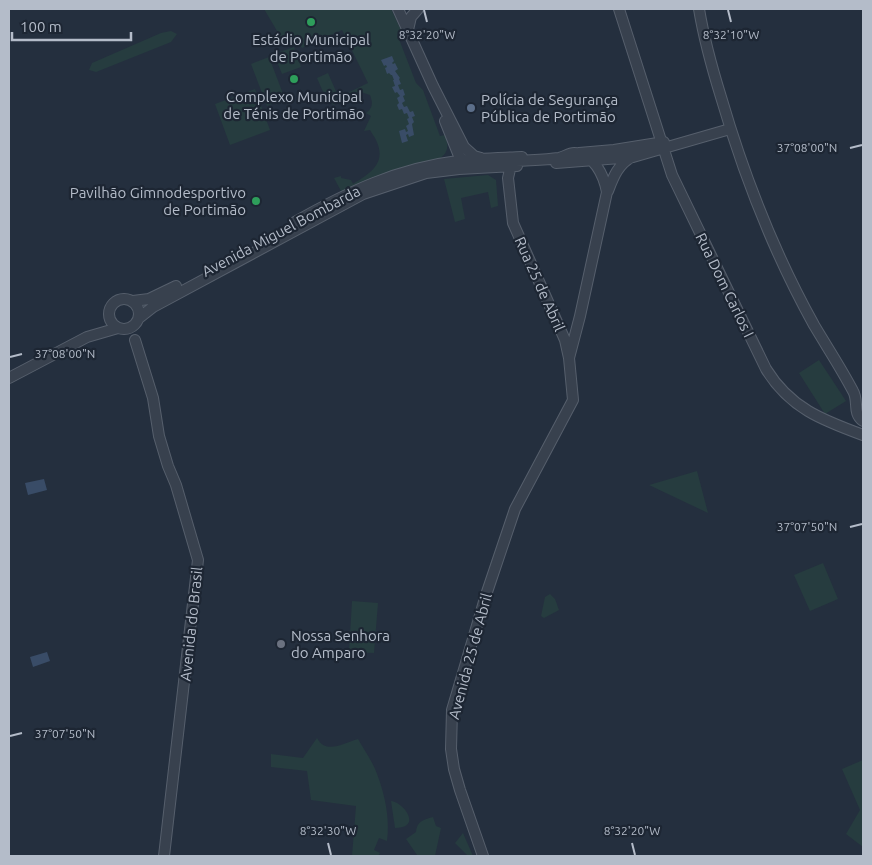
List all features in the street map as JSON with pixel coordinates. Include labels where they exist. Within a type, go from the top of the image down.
[{"type":"street","points":[[398,9],[433,86],[464,147],[474,156],[489,159]]},
{"type":"street","points":[[408,30],[410,17],[418,9]]},
{"type":"street","name":"Rua Dom Carlos I","points":[[618,9],[672,175],[766,369],[791,400],[814,414],[863,435]]},
{"type":"street","points":[[698,9],[730,127],[764,223],[814,324],[860,400],[856,413],[863,421],[856,424],[839,426]]},
{"type":"street","points":[[433,86],[454,146],[462,160]]},
{"type":"street","name":"Rua Dom Carlos I","points":[[644,88],[655,141],[648,145]]},
{"type":"street","points":[[422,168],[447,158],[451,152],[451,146],[441,119],[440,106]]},
{"type":"street","name":"Avenida Miguel Bombarda","points":[[139,318],[153,307],[344,204],[380,188],[426,174],[633,157],[663,145],[730,127]]},
{"type":"street","points":[[460,138],[463,151],[462,160]]},
{"type":"street","name":"Avenida Miguel Bombarda","points":[[133,301],[149,299],[167,292],[340,197],[378,180],[462,160],[663,145]]},
{"type":"street","points":[[511,166],[516,161],[560,158],[574,153],[584,155],[601,171],[607,192]]},
{"type":"street","points":[[569,358],[594,258],[607,192],[617,170],[623,163],[633,157]]},
{"type":"street","name":"Avenida Miguel Bombarda","points":[[462,160],[472,166],[499,167]]},
{"type":"street","name":"Avenida Miguel Bombarda","points":[[344,204],[364,191],[386,182],[418,172],[458,164],[462,160]]},
{"type":"street","name":"Rua 25 de Abril","points":[[511,166],[508,178],[513,223],[565,340],[569,358],[573,400],[541,461]]},
{"type":"street","points":[[499,167],[504,169],[508,178]]},
{"type":"street","points":[[9,378],[87,337],[118,328],[125,329],[131,327],[136,324],[139,318],[139,308],[133,301],[125,298],[117,300],[111,306],[109,316],[87,337]]},
{"type":"street","points":[[109,316],[113,324],[118,328]]},
{"type":"street","name":"Avenida do Brasil","points":[[135,340],[153,398],[159,436],[176,485],[198,560],[164,856]]},
{"type":"street","name":"Avenida 25 de Abril","points":[[483,856],[454,769],[451,749],[452,710],[486,595],[515,509],[541,461]]},
{"type":"green space","points":[[264,9],[391,9],[402,32],[397,34],[416,83],[423,90],[440,136],[445,135],[447,148],[445,154],[434,162],[344,192],[341,191],[334,178],[341,176],[341,178],[351,180],[353,184],[375,167],[380,155],[376,139],[370,130],[364,131],[371,116],[366,113],[372,105],[370,95],[361,92],[333,105],[331,101],[368,83],[342,30],[302,48],[298,42],[286,46]]},
{"type":"green space","points":[[171,31],[177,34],[171,42],[96,72],[89,70],[92,63],[161,33]]},
{"type":"green space","points":[[294,47],[301,67],[282,74],[274,54]]},
{"type":"green space","points":[[269,57],[285,99],[267,106],[251,64]]},
{"type":"green space","points":[[328,73],[338,96],[327,101],[317,78]]},
{"type":"green space","points":[[255,89],[270,130],[230,145],[215,104]]},
{"type":"green space","points":[[488,175],[496,180],[498,206],[491,208],[488,192],[461,198],[465,219],[455,222],[444,179]]},
{"type":"green space","points":[[819,360],[846,401],[825,414],[799,373]]},
{"type":"green space","points":[[697,471],[708,513],[649,485]]},
{"type":"green space","points":[[823,563],[838,599],[810,611],[794,575]]},
{"type":"green space","points":[[550,594],[555,599],[559,610],[544,618],[541,616],[545,597]]},
{"type":"green space","points":[[352,601],[378,603],[374,653],[349,652]]},
{"type":"green space","points":[[317,738],[325,746],[330,747],[358,739],[373,765],[380,782],[388,824],[387,841],[379,838],[374,850],[380,853],[378,856],[352,856],[356,806],[311,800],[307,771],[271,767],[271,754],[303,758]]},
{"type":"green space","points":[[863,760],[863,847],[846,834],[860,810],[842,769]]},
{"type":"green space","points":[[391,801],[406,810],[409,820],[408,824],[403,827],[395,828]]},
{"type":"green space","points":[[433,817],[436,826],[441,828],[435,856],[416,856],[406,839],[416,832],[421,822]]},
{"type":"green space","points":[[463,833],[473,856],[468,856],[455,843]]},
{"type":"water","points":[[392,56],[394,61],[392,63],[395,63],[398,69],[395,71],[400,78],[401,84],[398,85],[400,90],[403,89],[405,95],[403,96],[405,101],[402,103],[404,107],[407,106],[410,112],[413,111],[415,116],[412,117],[414,135],[409,137],[408,134],[406,135],[408,141],[402,143],[399,131],[405,129],[406,132],[408,131],[406,126],[409,124],[407,119],[409,118],[402,109],[399,110],[397,98],[400,96],[397,92],[395,93],[392,87],[395,86],[392,75],[387,74],[385,68],[387,67],[386,65],[384,66],[381,60]]},
{"type":"water","points":[[44,479],[47,490],[28,495],[25,483]]},
{"type":"water","points":[[47,652],[50,661],[33,667],[30,657]]},
{"type":"place","name":"Estádio Municipal de Portimão","points":[[311,22]]},
{"type":"place","name":"Complexo Municipal de Ténis de Portimão","points":[[294,79]]},
{"type":"place","name":"Polícia de Segurança Pública de Portimão","points":[[471,108]]},
{"type":"place","name":"Pavilhão Gimnodesportivo de Portimão","points":[[256,201]]},
{"type":"place","name":"Nossa Senhora do Amparo","points":[[281,644]]}]
